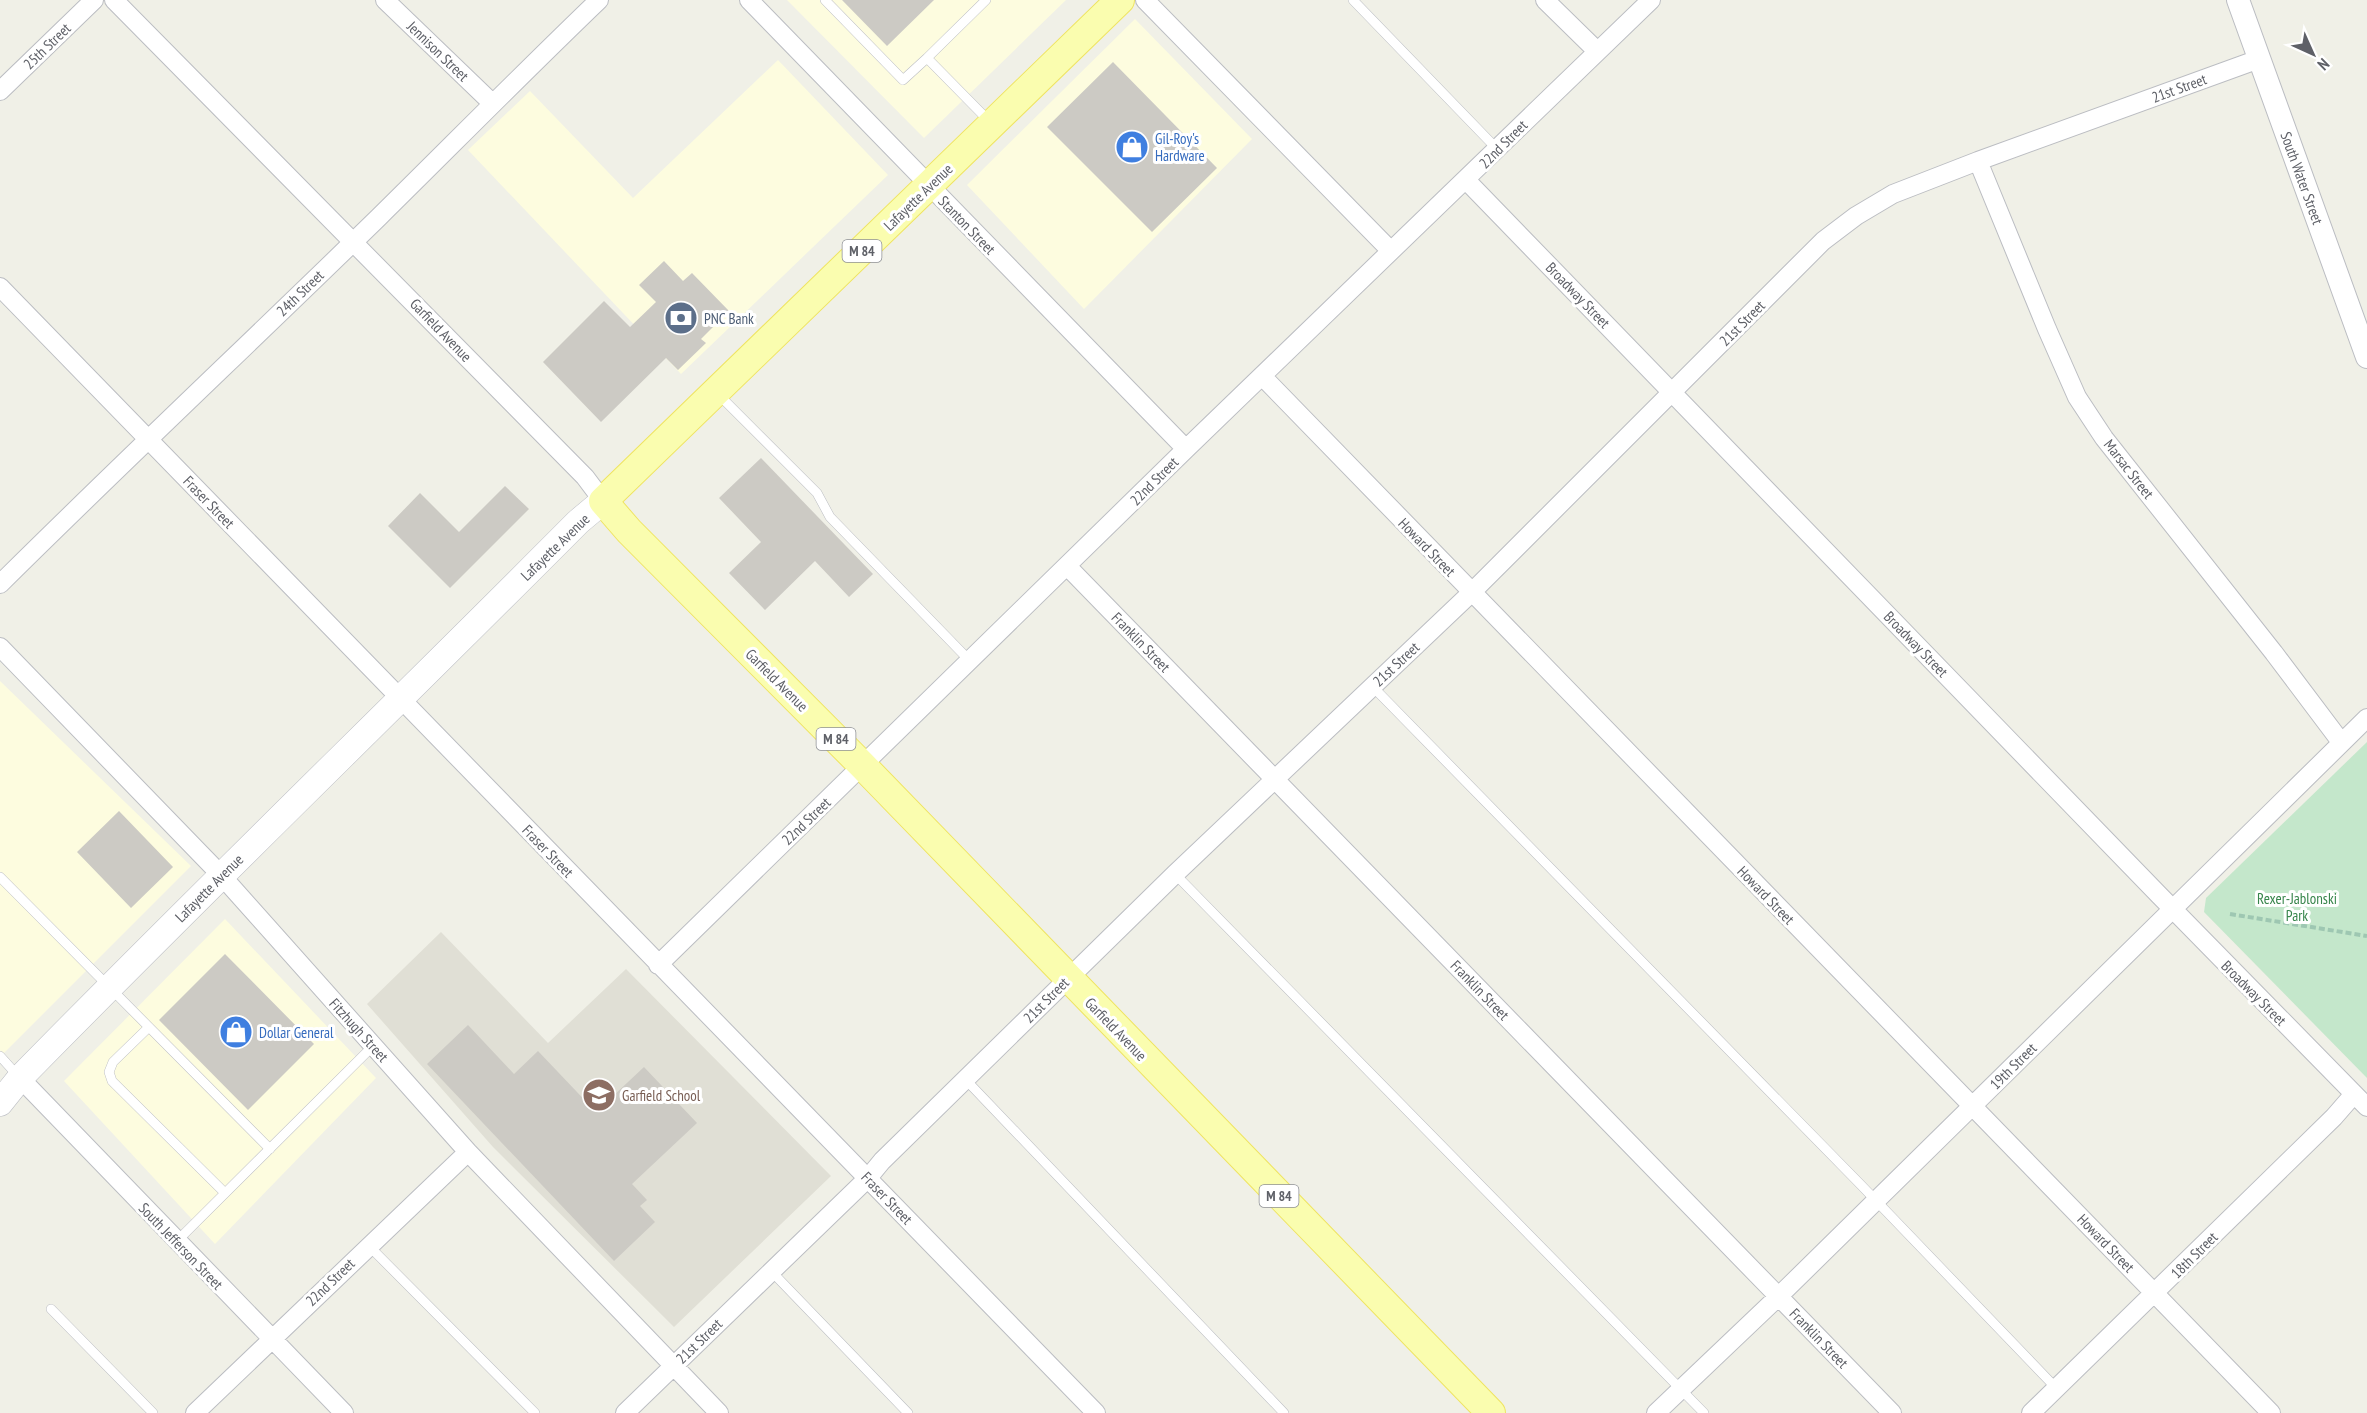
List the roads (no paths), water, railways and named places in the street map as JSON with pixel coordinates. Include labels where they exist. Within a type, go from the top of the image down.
[{"type":"main road","name":"Lafayette Avenue","points":[[0,1103],[20,1078],[109,987],[578,522],[603,501],[1120,0]]},
{"type":"main road","name":"Garfield Avenue","points":[[603,501],[629,531],[863,766],[1491,1413]]},
{"type":"street","name":"25th Street","points":[[0,91],[94,0]]},
{"type":"street","name":"Garfield Avenue","points":[[114,0],[585,477],[603,501]]},
{"type":"street","name":"Jennison Street","points":[[385,0],[492,103]]},
{"type":"street","name":"24th Street","points":[[0,584],[148,438],[354,241],[598,0]]},
{"type":"street","name":"Stanton Street","points":[[749,0],[1186,449]]},
{"type":"street","points":[[1145,0],[1391,251]]},
{"type":"street","points":[[1545,0],[1598,51]]},
{"type":"street","name":"22nd Street","points":[[658,964],[1651,0]]},
{"type":"street","name":"South Water Street","points":[[2238,0],[2367,357]]},
{"type":"street","name":"21st Street","points":[[625,1413],[868,1178],[882,1161],[1067,978],[1472,593],[1823,241],[1856,216],[1893,194],[2259,59]]},
{"type":"street","name":"Marsac Street","points":[[1978,161],[2077,397],[2104,438],[2274,653],[2341,742]]},
{"type":"street","name":"Broadway Street","points":[[1466,180],[1674,392],[2172,909],[2361,1100]]},
{"type":"street","name":"Fraser Street","points":[[0,287],[1096,1413]]},
{"type":"street","name":"Howard Street","points":[[1262,376],[2271,1413]]},
{"type":"street","name":"Franklin Street","points":[[1068,567],[1892,1413]]},
{"type":"street","name":"Fitzhugh Street","points":[[0,647],[221,875],[468,1152],[719,1413]]},
{"type":"street","name":"19th Street","points":[[1656,1413],[1779,1296],[2367,718]]},
{"type":"street","name":"South Jefferson Street","points":[[20,1078],[344,1413]]},
{"type":"street","name":"18th Street","points":[[2031,1413],[2334,1117],[2361,1100]]},
{"type":"street","name":"22nd Street","points":[[195,1413],[368,1245],[468,1152]]},
{"type":"lane","points":[[825,0],[903,80],[986,0]]},
{"type":"lane","points":[[1353,0],[1497,148]]},
{"type":"lane","points":[[927,58],[992,124]]},
{"type":"lane","points":[[716,391],[817,493],[830,517],[970,661]]},
{"type":"lane","points":[[1373,687],[2057,1389]]},
{"type":"lane","points":[[1175,874],[1704,1413]]},
{"type":"lane","points":[[0,877],[270,1149]]},
{"type":"lane","points":[[148,1027],[113,1062],[109,1072],[112,1081],[225,1193]]},
{"type":"lane","points":[[177,1241],[373,1046]]},
{"type":"lane","points":[[0,1056],[20,1078]]},
{"type":"lane","points":[[966,1080],[1284,1413]]},
{"type":"lane","points":[[368,1245],[535,1413]]},
{"type":"lane","points":[[771,1271],[908,1413]]},
{"type":"lane","points":[[51,1309],[153,1413]]},
{"type":"place","name":"Gil-Roy's Hardware","points":[[1132,147]]},
{"type":"place","name":"PNC Bank","points":[[681,318]]},
{"type":"place","name":"Dollar General","points":[[236,1032]]},
{"type":"place","name":"Garfield School","points":[[599,1095]]},
{"type":"park label","name":"Rexer-Jablonski Park","points":[[2297,906]]}]
